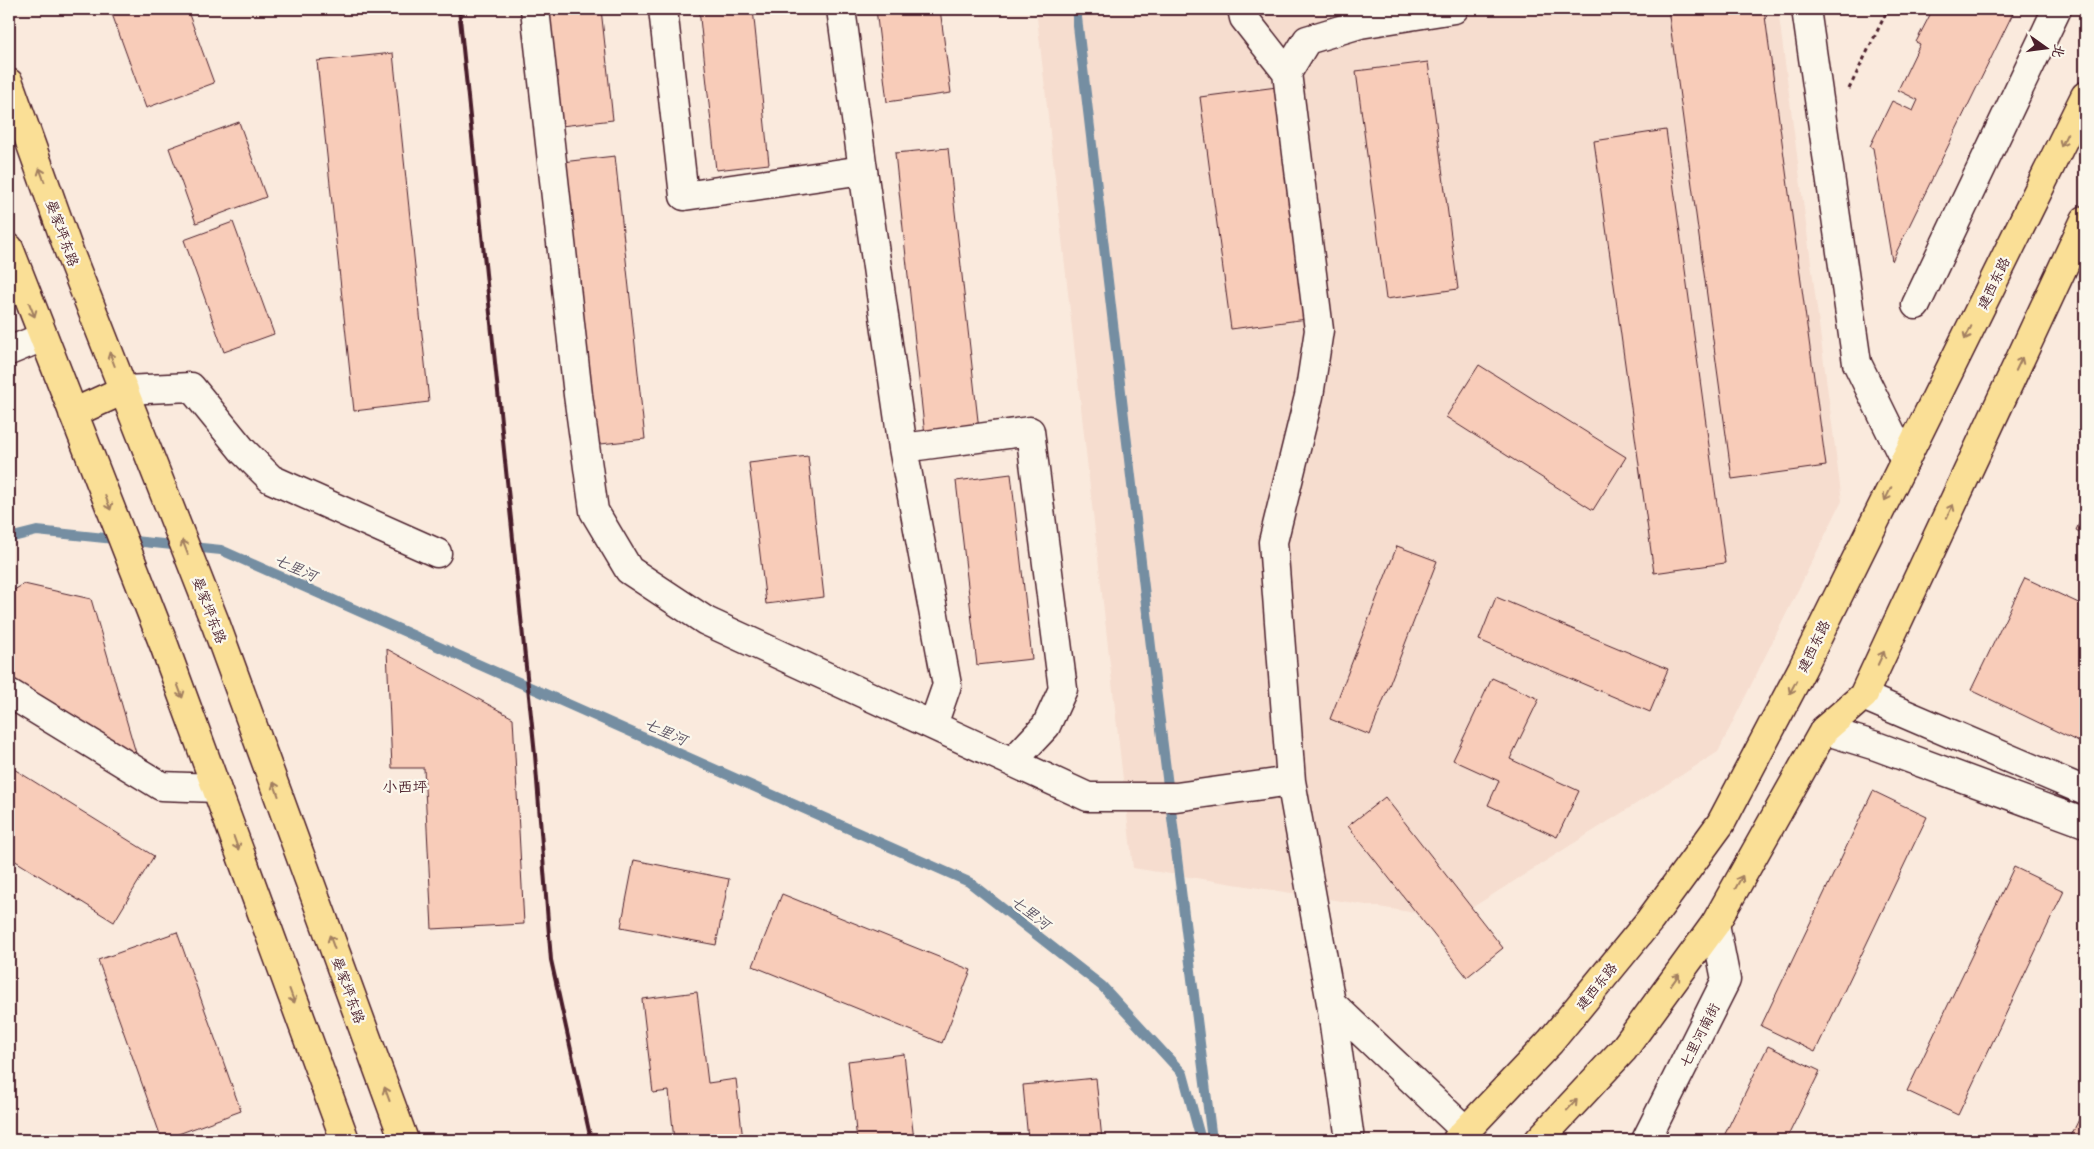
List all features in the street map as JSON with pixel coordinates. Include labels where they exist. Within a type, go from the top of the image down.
[{"type":"highway","name":"晏家坪东路","points":[[9,83],[70,254],[216,625],[404,1140]]},
{"type":"highway","name":"建西东路","points":[[1461,1135],[1550,1042],[1650,920],[1721,823],[1802,669],[2085,96]]},
{"type":"highway","points":[[1539,1140],[1623,1050],[1715,924],[1824,730],[1863,696],[2085,220]]},
{"type":"highway","points":[[9,248],[164,645],[345,1140]]},
{"type":"highway","points":[[73,413],[124,390]]},
{"type":"street","points":[[535,9],[578,395],[594,511],[629,570],[706,621],[1088,796],[1176,797],[1291,781]]},
{"type":"street","points":[[662,9],[684,196],[863,170]]},
{"type":"street","points":[[841,9],[903,448],[947,685],[933,725]]},
{"type":"street","points":[[1242,9],[1244,18],[1287,73],[1319,330],[1309,396],[1273,542],[1291,781],[1331,1002],[1350,1140]]},
{"type":"street","points":[[1287,73],[1307,40],[1360,24],[1454,9]]},
{"type":"street","points":[[1806,9],[1856,363],[1904,461]]},
{"type":"street","points":[[1916,305],[2057,9]]},
{"type":"street","points":[[9,351],[43,337]]},
{"type":"street","points":[[124,390],[191,387],[243,452],[271,479],[437,553]]},
{"type":"street","points":[[903,448],[1030,431],[1063,689],[1046,726],[1012,762]]},
{"type":"street","points":[[9,693],[161,786],[216,788]]},
{"type":"street","points":[[1863,696],[2085,791]]},
{"type":"street","points":[[1824,730],[1876,746],[2085,823]]},
{"type":"street","name":"七里河南街","points":[[1646,1140],[1726,980],[1715,924]]},
{"type":"street","points":[[1331,1002],[1461,1135]]},
{"type":"path","points":[[1846,96],[1888,9]]},
{"type":"shaded area","points":[[1036,9],[1778,9],[1842,501],[1718,752],[1454,919],[1133,868]]},
{"type":"building","points":[[126,9],[187,9],[214,83],[146,108],[112,14]]},
{"type":"building","points":[[548,9],[601,9],[613,120],[561,126]]},
{"type":"building","points":[[699,9],[753,9],[769,164],[716,170]]},
{"type":"building","points":[[876,9],[940,9],[951,93],[887,102]]},
{"type":"building","points":[[1668,9],[1764,9],[1826,466],[1732,479]]},
{"type":"building","points":[[1933,9],[2015,9],[1892,261],[1873,148],[1870,146],[1892,101],[1913,111],[1918,100],[1898,90],[1920,44],[1916,42]]},
{"type":"building","points":[[393,53],[429,402],[354,411],[317,61]]},
{"type":"building","points":[[1428,62],[1458,289],[1386,299],[1356,71]]},
{"type":"building","points":[[1277,87],[1307,319],[1231,329],[1200,97]]},
{"type":"building","points":[[239,122],[266,197],[196,223],[169,148]]},
{"type":"building","points":[[1666,130],[1725,563],[1654,573],[1594,141]]},
{"type":"building","points":[[948,148],[979,430],[925,436],[895,153]]},
{"type":"building","points":[[615,156],[645,439],[592,445],[562,162]]},
{"type":"building","points":[[233,222],[274,334],[224,352],[184,240]]},
{"type":"building","points":[[1479,365],[1626,457],[1593,510],[1446,417]]},
{"type":"building","points":[[808,456],[824,597],[766,604],[749,463]]},
{"type":"building","points":[[1011,474],[1032,659],[977,665],[956,481]]},
{"type":"building","points":[[2085,511],[2085,535],[2076,530]]},
{"type":"building","points":[[1397,546],[1437,561],[1370,735],[1330,719]]},
{"type":"building","points":[[2025,578],[2085,606],[2085,745],[1971,690]]},
{"type":"building","points":[[24,584],[91,599],[138,760],[9,682],[9,593]]},
{"type":"building","points":[[1496,597],[1668,669],[1650,712],[1479,640]]},
{"type":"building","points":[[387,649],[513,718],[524,924],[432,929],[424,768],[392,768]]},
{"type":"building","points":[[1492,678],[1539,699],[1510,759],[1579,791],[1557,837],[1488,805],[1499,781],[1453,760]]},
{"type":"building","points":[[9,766],[154,856],[114,922],[9,857]]},
{"type":"building","points":[[1873,791],[1927,817],[1815,1052],[1761,1026]]},
{"type":"building","points":[[1385,797],[1503,948],[1467,977],[1348,826]]},
{"type":"building","points":[[634,860],[729,879],[716,945],[621,927]]},
{"type":"building","points":[[2014,867],[2064,891],[1958,1115],[1907,1091]]},
{"type":"building","points":[[782,894],[971,970],[942,1043],[753,966]]},
{"type":"building","points":[[177,932],[241,1111],[162,1140],[98,960]]},
{"type":"building","points":[[2085,950],[2085,968],[2078,965]]},
{"type":"building","points":[[697,992],[708,1083],[736,1079],[743,1140],[674,1140],[669,1091],[653,1093],[642,999]]},
{"type":"building","points":[[1768,1046],[1820,1071],[1786,1140],[1722,1140]]},
{"type":"building","points":[[904,1054],[914,1140],[857,1140],[848,1061]]},
{"type":"building","points":[[1096,1078],[1102,1140],[1028,1140],[1023,1085]]},
{"type":"building","points":[[2085,1107],[2085,1140],[2069,1140]]},
{"type":"waterway","points":[[1076,9],[1156,689],[1212,1140]]},
{"type":"waterway","name":"七里河","points":[[9,538],[37,531],[221,550],[969,882],[1102,986],[1183,1074],[1201,1140]]},
{"type":"railway","points":[[459,9],[535,755],[551,960],[591,1140]]},
{"type":"district","name":"小西坪","points":[[405,786]]}]
